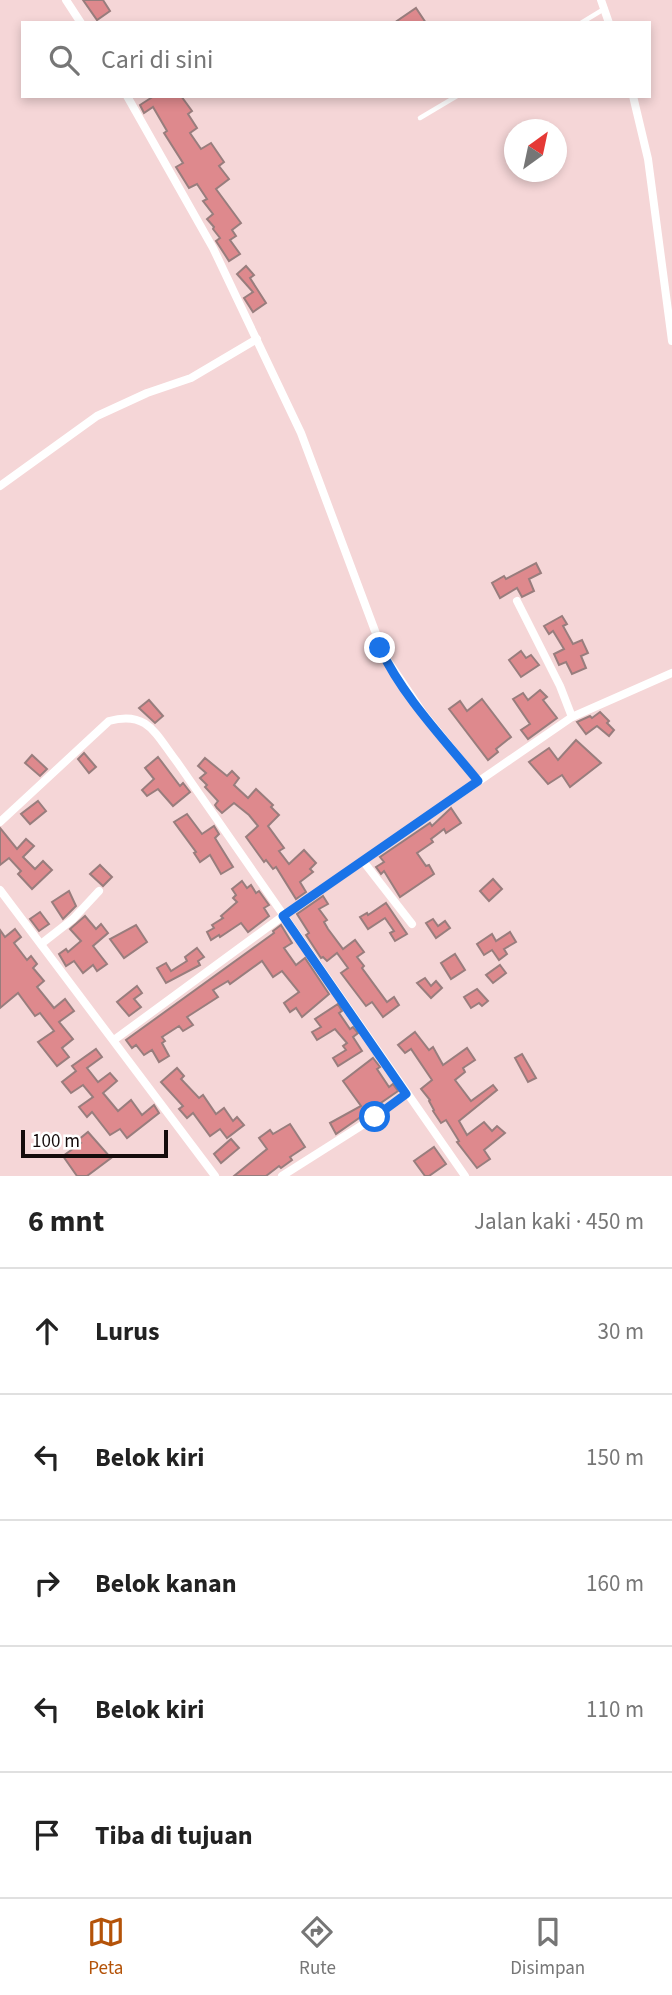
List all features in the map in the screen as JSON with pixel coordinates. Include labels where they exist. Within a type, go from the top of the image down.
[{"type":"street","points":[[66,0],[80,21]]},
{"type":"street","points":[[601,0],[608,21]]},
{"type":"street","points":[[128,98],[213,248],[305,444],[384,655],[423,713],[478,781]]},
{"type":"street","points":[[633,98],[648,159],[672,341]]},
{"type":"street","points":[[0,486],[97,416],[147,393],[191,378],[257,340]]},
{"type":"street","points":[[517,601],[560,686],[572,717]]},
{"type":"street","points":[[114,1040],[283,916],[572,717],[672,673]]},
{"type":"street","points":[[0,822],[109,721],[122,718],[146,723],[177,762],[465,1176]]},
{"type":"street","points":[[363,861],[412,924]]},
{"type":"street","points":[[0,890],[4,903],[41,944],[215,1176]]},
{"type":"street","points":[[41,944],[73,919],[99,891]]},
{"type":"street","points":[[282,1176],[406,1094]]},
{"type":"lane","points":[[584,21],[604,9]]},
{"type":"lane","points":[[420,118],[454,98]]},
{"type":"building","points":[[83,0],[103,0],[110,11],[97,20]]},
{"type":"building","points":[[416,8],[425,21],[397,21]]},
{"type":"building","points":[[151,98],[182,98],[192,111],[188,114],[197,128],[190,133],[201,149],[211,143],[224,162],[219,166],[229,179],[216,189],[241,223],[232,230],[236,236],[230,240],[240,254],[229,261],[216,241],[220,238],[207,219],[213,214],[203,201],[207,199],[197,184],[189,188],[176,167],[183,163],[164,133],[167,131],[153,107],[144,113],[140,105]]},
{"type":"building","points":[[246,266],[254,275],[250,278],[266,303],[253,312],[244,298],[253,292],[237,274]]},
{"type":"building","points":[[536,563],[541,573],[529,579],[534,591],[522,597],[517,588],[500,598],[492,583],[504,576],[506,579]]},
{"type":"building","points":[[562,616],[567,624],[563,626],[573,644],[582,640],[588,653],[581,656],[586,668],[572,674],[566,662],[559,665],[554,654],[564,649],[553,631],[549,634],[544,626]]},
{"type":"building","points":[[521,651],[526,658],[531,655],[539,665],[521,677],[509,660]]},
{"type":"building","points":[[540,690],[547,697],[543,700],[557,718],[528,739],[521,730],[530,724],[513,699],[523,693],[528,700]]},
{"type":"building","points":[[482,699],[511,737],[496,749],[498,752],[488,760],[449,709],[460,701],[467,711]]},
{"type":"building","points":[[149,700],[163,716],[155,723],[139,708]]},
{"type":"building","points":[[600,712],[614,730],[609,736],[597,726],[586,734],[577,722],[590,716],[592,718]]},
{"type":"building","points":[[576,740],[601,763],[570,787],[562,775],[548,784],[529,762],[549,748],[558,760]]},
{"type":"building","points":[[84,753],[96,767],[89,773],[78,759]]},
{"type":"building","points":[[32,755],[47,769],[40,776],[25,763]]},
{"type":"building","points":[[158,757],[180,786],[183,783],[190,792],[173,806],[158,789],[147,796],[142,790],[154,779],[145,768]]},
{"type":"building","points":[[205,758],[227,776],[232,771],[239,778],[234,785],[248,798],[256,789],[273,805],[271,807],[279,815],[268,826],[284,848],[279,851],[289,864],[304,850],[316,863],[310,869],[313,872],[300,882],[306,892],[296,899],[276,867],[273,869],[266,860],[264,862],[246,837],[258,826],[249,815],[234,803],[222,813],[215,805],[218,801],[200,778],[206,773],[198,766]]},
{"type":"building","points":[[38,801],[46,811],[30,824],[21,814]]},
{"type":"building","points":[[451,808],[461,823],[446,833],[444,829],[431,839],[433,842],[417,853],[434,874],[400,897],[384,871],[381,874],[376,867],[384,862],[380,857],[430,823],[432,826]]},
{"type":"building","points":[[187,814],[202,834],[214,826],[219,834],[215,838],[233,867],[221,874],[210,855],[200,862],[174,822]]},
{"type":"building","points":[[0,828],[17,849],[26,839],[34,846],[23,857],[35,869],[43,861],[52,870],[32,889],[18,874],[21,871],[9,858],[0,865]]},
{"type":"building","points":[[100,865],[112,877],[103,886],[90,874]]},
{"type":"building","points":[[493,879],[502,889],[489,901],[480,891]]},
{"type":"building","points":[[242,881],[247,888],[251,885],[256,893],[259,891],[269,905],[264,908],[269,916],[248,932],[241,923],[211,940],[207,932],[214,928],[212,925],[223,918],[221,916],[237,902],[233,898],[236,895],[232,889]]},
{"type":"building","points":[[69,891],[76,906],[63,919],[52,902]]},
{"type":"building","points":[[323,896],[328,904],[319,909],[327,920],[324,922],[328,929],[343,949],[355,940],[364,952],[357,957],[364,966],[362,968],[387,1002],[394,997],[399,1005],[383,1017],[372,1002],[366,1006],[341,973],[348,968],[337,953],[327,961],[321,958],[306,935],[309,933],[297,914]]},
{"type":"building","points":[[386,903],[407,934],[395,941],[390,933],[394,931],[385,918],[368,929],[360,917]]},
{"type":"building","points":[[40,912],[49,924],[39,931],[30,919]]},
{"type":"building","points":[[85,916],[96,929],[101,924],[108,933],[93,946],[107,964],[97,971],[93,965],[83,973],[74,961],[66,966],[59,954],[66,949],[68,952],[81,941],[70,929]]},
{"type":"building","points":[[433,919],[438,926],[445,921],[450,928],[436,938],[426,923]]},
{"type":"building","points":[[136,925],[147,942],[124,958],[110,939]]},
{"type":"building","points":[[281,925],[292,943],[284,948],[296,965],[305,958],[329,994],[302,1017],[296,1008],[290,1012],[284,1003],[299,992],[282,971],[273,977],[262,961],[230,984],[228,981],[213,990],[218,997],[187,1017],[193,1025],[183,1031],[179,1026],[162,1037],[169,1056],[159,1062],[152,1050],[144,1055],[136,1045],[132,1048],[126,1040],[274,933]]},
{"type":"building","points":[[15,929],[21,937],[14,943],[27,960],[31,956],[37,964],[33,968],[44,981],[37,987],[54,1008],[65,999],[74,1011],[59,1022],[73,1039],[62,1048],[69,1057],[57,1066],[38,1042],[54,1031],[40,1013],[35,1016],[18,993],[0,1008],[0,930],[5,937]]},
{"type":"building","points":[[510,932],[516,942],[504,949],[507,954],[499,960],[492,950],[484,955],[477,944],[492,934],[496,941]]},
{"type":"building","points":[[197,948],[204,957],[198,961],[200,965],[166,983],[157,968],[166,963],[171,971],[187,961],[185,957]]},
{"type":"building","points":[[455,954],[465,970],[451,979],[441,963]]},
{"type":"building","points":[[500,965],[506,973],[493,983],[486,975]]},
{"type":"building","points":[[425,978],[431,986],[436,981],[442,988],[431,998],[417,983]]},
{"type":"building","points":[[137,986],[142,993],[134,999],[141,1007],[129,1016],[117,1002]]},
{"type":"building","points":[[477,989],[488,1001],[482,1006],[479,1003],[471,1008],[464,997]]},
{"type":"building","points":[[338,1004],[342,1011],[339,1013],[350,1029],[353,1027],[358,1033],[353,1037],[362,1051],[338,1066],[333,1058],[346,1050],[343,1046],[347,1043],[335,1029],[317,1040],[312,1032],[321,1027],[315,1019]]},
{"type":"building","points":[[415,1032],[429,1050],[433,1047],[443,1065],[467,1048],[475,1060],[463,1068],[465,1072],[455,1080],[471,1101],[493,1085],[497,1090],[459,1121],[467,1135],[484,1122],[492,1131],[497,1126],[505,1133],[484,1150],[490,1159],[477,1168],[457,1142],[459,1141],[446,1120],[441,1123],[430,1100],[421,1089],[432,1080],[411,1049],[405,1053],[398,1045]]},
{"type":"building","points":[[96,1049],[102,1057],[87,1068],[98,1082],[110,1073],[117,1081],[103,1093],[118,1111],[131,1100],[142,1115],[154,1105],[159,1113],[127,1138],[120,1129],[110,1135],[92,1112],[87,1117],[79,1107],[93,1097],[83,1085],[71,1093],[62,1082],[76,1071],[72,1066]]},
{"type":"building","points":[[522,1054],[536,1078],[528,1082],[515,1058]]},
{"type":"building","points":[[373,1058],[389,1087],[393,1084],[398,1091],[336,1134],[330,1123],[361,1106],[343,1081]]},
{"type":"building","points":[[177,1068],[184,1076],[181,1079],[199,1098],[203,1095],[216,1114],[224,1108],[233,1121],[237,1117],[244,1125],[227,1138],[220,1129],[210,1136],[193,1113],[187,1118],[179,1109],[183,1106],[161,1082]]},
{"type":"building","points":[[290,1124],[305,1147],[290,1157],[292,1160],[266,1176],[234,1176],[267,1149],[259,1138],[270,1130],[273,1134]]},
{"type":"building","points":[[88,1132],[111,1158],[87,1176],[77,1176],[63,1156],[81,1143],[78,1140]]},
{"type":"building","points":[[231,1139],[239,1148],[221,1163],[214,1154]]},
{"type":"building","points":[[434,1147],[446,1164],[425,1176],[414,1161]]},
{"type":"route","points":[[375,1117],[406,1094],[283,916],[478,781],[423,713],[380,648]]}]
